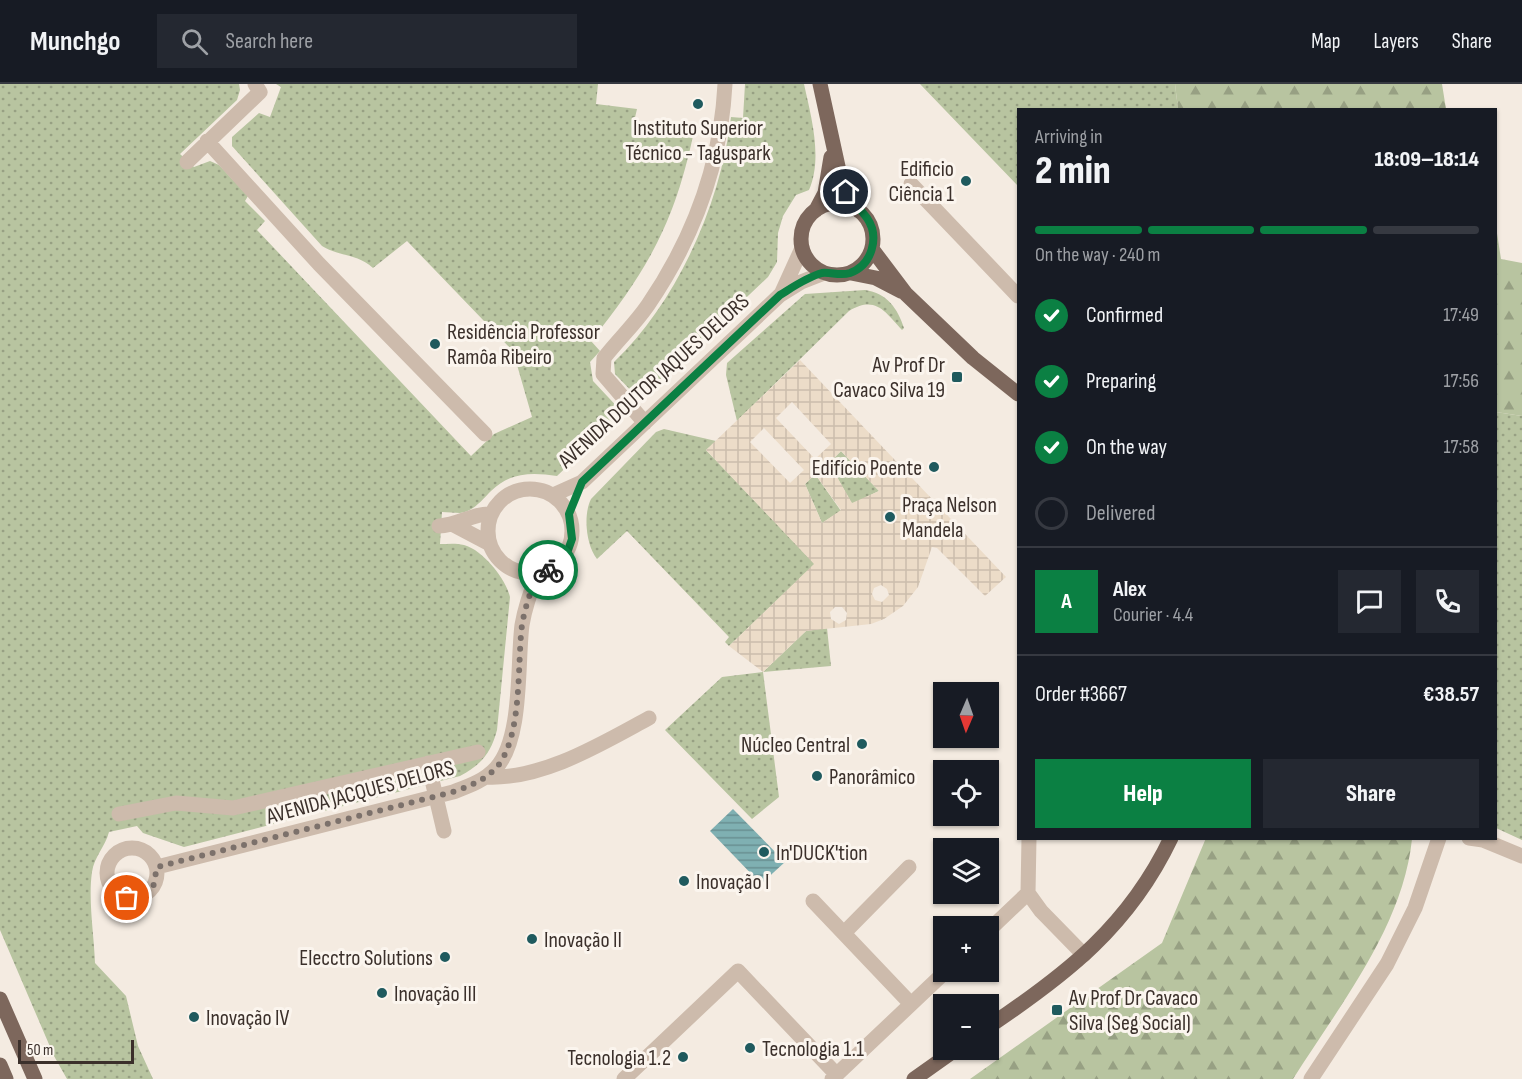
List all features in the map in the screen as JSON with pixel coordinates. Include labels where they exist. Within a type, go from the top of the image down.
[{"type":"main road","points":[[820,84],[841,180],[872,228],[872,249],[864,263],[851,273]]},
{"type":"main road","points":[[832,145],[825,194],[803,227],[802,248],[807,259],[824,273],[833,275],[851,273],[876,278],[906,294]]},
{"type":"main road","points":[[816,210],[838,203],[859,210]]},
{"type":"main road","points":[[872,249],[906,294],[974,358],[1017,393]]},
{"type":"main road","points":[[999,1019],[1084,955],[1133,905],[1170,840]]},
{"type":"main road","points":[[0,999],[35,1079]]},
{"type":"main road","points":[[914,1079],[941,1060]]},
{"type":"main road","points":[[0,1065],[6,1079]]},
{"type":"street","points":[[187,162],[260,92],[255,84]]},
{"type":"street","points":[[645,423],[603,374],[604,358],[648,306],[697,216],[720,132],[725,84]]},
{"type":"street","points":[[207,141],[319,264],[485,434]]},
{"type":"street","points":[[911,184],[1017,295]]},
{"type":"street","name":"AVENIDA DOUTOR JAQUES DELORS","points":[[780,295],[802,248]]},
{"type":"street","name":"AVENIDA DOUTOR JAQUES DELORS","points":[[553,495],[582,482],[780,295],[801,282],[824,273]]},
{"type":"street","points":[[569,514],[553,495],[536,489],[518,490],[502,499],[492,514],[488,534],[495,555],[513,570],[538,573],[556,565],[567,553],[572,539],[569,514],[582,482]]},
{"type":"street","points":[[490,544],[446,525],[482,514],[492,514]]},
{"type":"street","name":"AVENIDA JACQUES DELORS","points":[[157,867],[436,796],[479,782],[486,777],[497,767],[512,734],[522,624],[522,590],[513,570]]},
{"type":"street","name":"AVENIDA JACQUES DELORS","points":[[522,624],[528,595],[538,573]]},
{"type":"street","points":[[486,777],[508,778],[538,769],[611,738],[649,717]]},
{"type":"street","points":[[119,813],[176,803],[233,808],[478,752]]},
{"type":"street","points":[[428,764],[444,831]]},
{"type":"street","points":[[1029,840],[1028,893],[1041,911],[1084,955]]},
{"type":"street","points":[[1311,1079],[1387,964],[1415,908],[1438,840]]},
{"type":"street","points":[[1483,840],[1522,856]]},
{"type":"street","points":[[844,933],[909,867]]},
{"type":"street","points":[[999,921],[1028,893]]},
{"type":"street","points":[[813,901],[911,1004]]},
{"type":"street","points":[[630,1077],[738,971],[835,1077],[934,982]]},
{"type":"green space","points":[[0,84],[239,84],[237,100],[180,154],[194,167],[210,161],[219,165],[248,196],[245,201],[265,221],[257,230],[471,456],[494,434],[532,417],[513,351],[407,241],[373,268],[354,257],[322,246],[232,146],[232,137],[259,113],[270,117],[281,87],[276,84],[598,84],[596,104],[637,109],[633,126],[693,136],[677,195],[656,245],[628,292],[591,341],[600,351],[590,362],[593,381],[623,413],[557,476],[530,474],[514,477],[498,485],[469,510],[460,513],[442,512],[440,544],[464,545],[479,553],[499,574],[510,597],[497,730],[484,758],[460,776],[184,847],[143,833],[137,826],[109,832],[92,872],[91,905],[95,963],[126,996],[138,1046],[153,1079],[67,1079],[54,1056],[0,930]]},
{"type":"green space","points":[[745,84],[804,84],[814,137],[813,178],[809,190],[796,195],[783,216],[778,233],[777,262],[768,277],[651,388],[654,392],[640,400],[615,374],[614,362],[637,338],[657,310],[676,281],[692,249],[717,183],[726,150],[731,117],[743,118]]},
{"type":"green space","points":[[920,84],[1175,84],[1178,108],[1017,108],[1017,185]]},
{"type":"green space","points":[[1175,84],[1442,84],[1446,108],[1178,108]]},
{"type":"green space","points":[[1497,233],[1501,259],[1522,263],[1522,416],[1497,412]]},
{"type":"green space","points":[[865,290],[885,298],[895,308],[904,328],[902,330],[885,312],[873,305],[858,306],[849,311],[737,421],[726,375],[727,363],[805,294]]},
{"type":"green space","points":[[1497,412],[1522,416],[1522,840],[1497,828]]},
{"type":"green space","points":[[664,429],[716,441],[706,450],[815,564],[729,646],[725,642],[729,637],[627,531],[597,559],[590,546],[586,521],[591,499],[656,432]]},
{"type":"green space","points":[[841,451],[879,491],[852,504],[829,463]]},
{"type":"green space","points":[[815,474],[841,511],[822,523],[805,484]]},
{"type":"green space","points":[[827,628],[831,666],[763,672],[806,631]]},
{"type":"green space","points":[[763,672],[779,797],[752,819],[665,730],[722,677]]},
{"type":"green space","points":[[1205,840],[1412,840],[1406,872],[1383,934],[1348,994],[1293,1079],[970,1079],[1162,943]]},
{"type":"shaded area","name":"Praça Nelson Mandela","points":[[800,360],[1006,577],[985,596],[937,548],[932,547],[918,587],[903,606],[884,619],[871,624],[806,631],[763,672],[729,646],[814,564],[706,450]],"holes":[[[792,402],[831,444],[815,459],[776,418]],[[764,428],[804,470],[790,483],[750,442]],[[841,451],[879,491],[852,503],[829,463]],[[815,474],[841,510],[822,523],[805,484]],[[881,585],[887,589],[889,595],[882,602],[875,600],[872,594],[874,588]],[[835,607],[842,607],[847,613],[846,620],[839,624],[831,619],[830,612]]]},
{"type":"water","points":[[733,809],[785,862],[761,884],[710,831]]},
{"type":"way so far","points":[[127,898],[142,897],[153,888],[158,874],[157,867],[453,792],[479,782],[497,767],[512,734],[522,624],[528,595],[538,573],[548,570]]},
{"type":"place","name":"Instituto Superior Técnico - Taguspark","points":[[698,104]]},
{"type":"place","name":"Edificio Ciência 1","points":[[966,181]]},
{"type":"place","name":"Residência Professor Ramôa Ribeiro","points":[[435,344]]},
{"type":"place","name":"Av Prof Dr Cavaco Silva 19","points":[[957,377]]},
{"type":"place","name":"Edifício Poente","points":[[934,467]]},
{"type":"place","name":"Praça Nelson Mandela","points":[[890,517]]},
{"type":"place","name":"Núcleo Central","points":[[862,744]]},
{"type":"place","name":"Panorâmico","points":[[817,776]]},
{"type":"place","name":"In'DUCK'tion","points":[[764,852]]},
{"type":"place","name":"Inovação I","points":[[684,881]]},
{"type":"place","name":"Inovação II","points":[[532,939]]},
{"type":"place","name":"Elecctro Solutions","points":[[445,957]]},
{"type":"place","name":"Inovação III","points":[[382,993]]},
{"type":"place","name":"Av Prof Dr Cavaco Silva (Seg Social)","points":[[1057,1010]]},
{"type":"place","name":"Inovação IV","points":[[194,1017]]},
{"type":"place","name":"Tecnologia 1.1","points":[[750,1048]]},
{"type":"place","name":"Tecnologia 1.2","points":[[683,1057]]},
{"type":"route","points":[[548,570],[567,553],[572,539],[573,526],[569,514],[582,482],[780,295],[801,282],[824,273],[833,275],[851,273],[864,263],[872,249],[872,228],[867,218],[846,192]]}]
